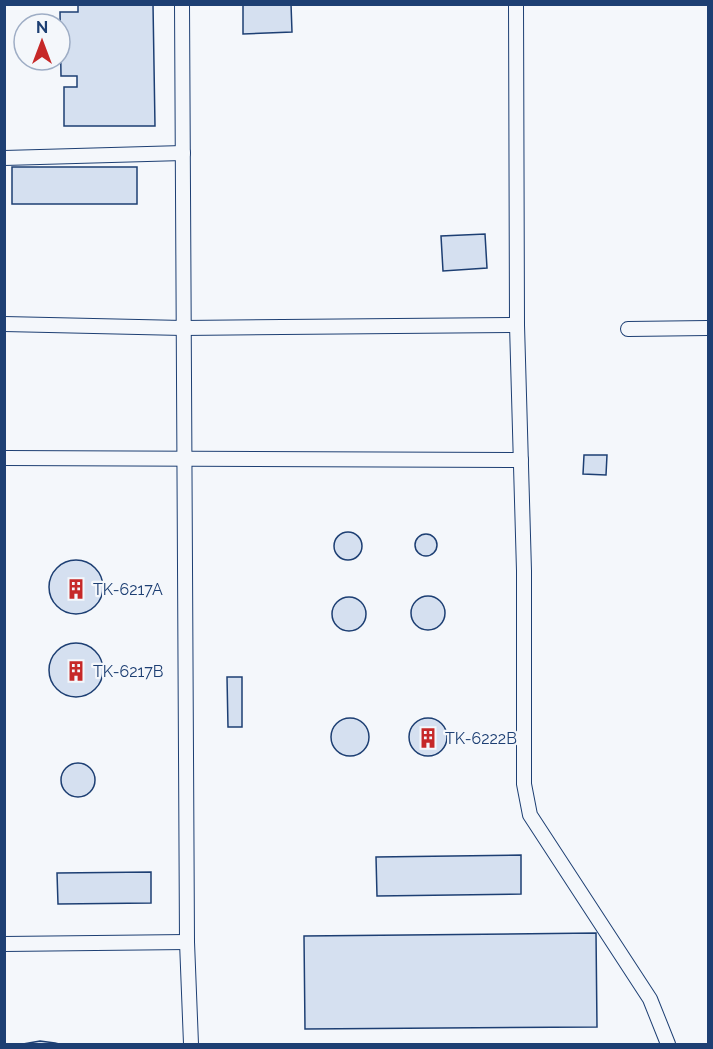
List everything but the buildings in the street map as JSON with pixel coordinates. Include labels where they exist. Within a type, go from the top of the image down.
[{"type":"lane","points":[[182,4],[187,942],[191,1044]]},
{"type":"lane","points":[[516,4],[517,325],[521,460],[524,784],[530,815],[650,999],[668,1044]]},
{"type":"lane","points":[[4,158],[183,153]]},
{"type":"lane","points":[[4,324],[183,328],[517,325]]},
{"type":"lane","points":[[628,329],[708,328]]},
{"type":"lane","points":[[4,458],[521,460]]},
{"type":"lane","points":[[4,945],[187,942]]},
{"type":"place","name":"TK-6217A","points":[[76,589]]},
{"type":"place","name":"TK-6217B","points":[[76,671]]},
{"type":"place","name":"TK-6222B","points":[[428,738]]}]
